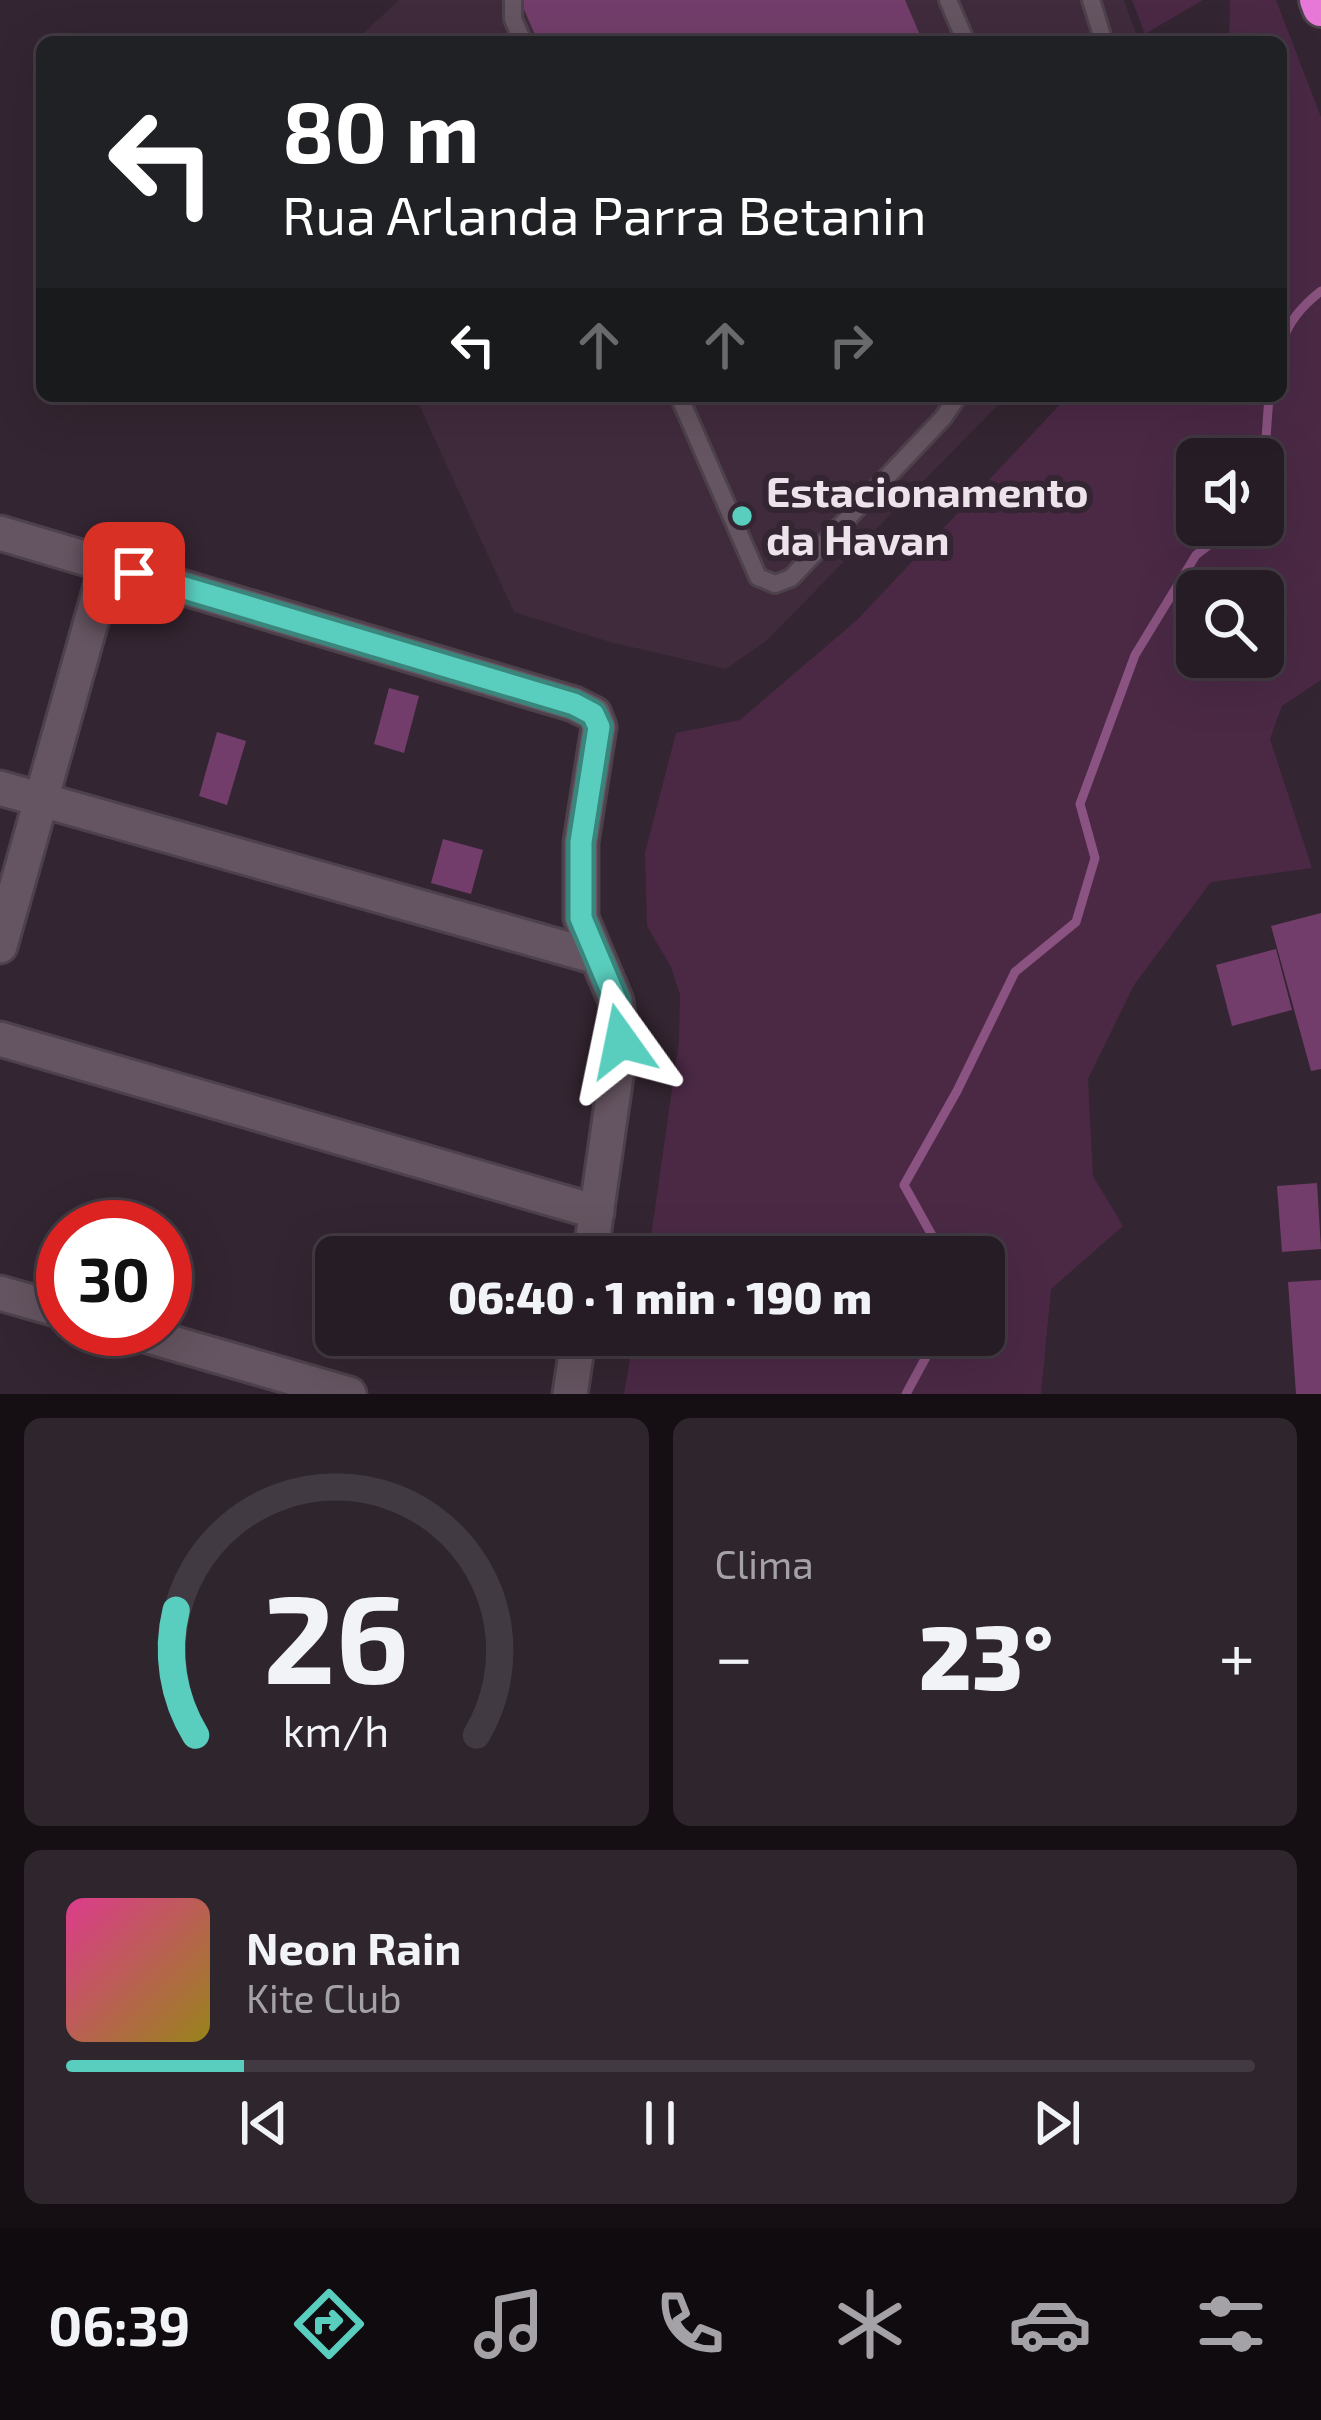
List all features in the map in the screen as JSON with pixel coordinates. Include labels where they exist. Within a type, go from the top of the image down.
[{"type":"street","points":[[0,533],[574,704],[593,714],[599,727],[585,811],[581,918],[616,1001],[621,1041],[593,1236]]},
{"type":"street","points":[[0,946],[107,565]]},
{"type":"street","points":[[0,788],[596,957]]},
{"type":"street","points":[[0,1039],[597,1212]]},
{"type":"street","points":[[0,1293],[36,1303]]},
{"type":"street","points":[[192,1349],[349,1394]]},
{"type":"street","points":[[570,1394],[575,1356]]},
{"type":"lane","points":[[948,0],[963,36]]},
{"type":"lane","points":[[1090,0],[1102,36]]},
{"type":"lane","points":[[682,402],[758,577],[775,584],[791,578],[954,402]]},
{"type":"shaded area","points":[[399,0],[1124,0],[1137,36],[360,36]]},
{"type":"shaded area","points":[[1132,0],[1203,0],[1145,34]]},
{"type":"shaded area","points":[[1230,0],[1276,0],[1321,117],[1321,680],[1282,706],[1270,739],[1312,868],[1211,882],[1134,985],[1088,1079],[1093,1176],[1123,1226],[1051,1289],[1041,1394],[624,1394],[630,1356],[1005,1356],[1005,1236],[651,1236],[679,1041],[680,995],[671,967],[647,926],[645,853],[676,733],[740,720],[857,620],[1062,402],[1287,402],[1287,36],[1229,36]]},
{"type":"shaded area","points":[[418,402],[1001,402],[766,641],[726,669],[610,642],[514,612]]},
{"type":"building","points":[[520,0],[905,0],[920,36],[535,36]]},
{"type":"building","points":[[389,688],[419,696],[404,753],[374,744]]},
{"type":"building","points":[[217,732],[246,741],[227,805],[199,796]]},
{"type":"building","points":[[443,839],[483,850],[471,894],[431,883]]},
{"type":"building","points":[[1321,913],[1321,1069],[1311,1071],[1271,926]]},
{"type":"building","points":[[1276,949],[1292,1010],[1232,1026],[1216,965]]},
{"type":"building","points":[[1317,1183],[1321,1249],[1282,1252],[1277,1186]]},
{"type":"building","points":[[1321,1280],[1321,1394],[1296,1394],[1288,1282]]},
{"type":"waterway","points":[[1287,331],[1296,315],[1321,291]]},
{"type":"waterway","points":[[1266,438],[1269,402]]},
{"type":"waterway","points":[[932,1236],[904,1185],[1015,972],[1076,922],[1095,858],[1080,804],[1135,655],[1196,555],[1208,546]]},
{"type":"waterway","points":[[906,1394],[927,1356]]},
{"type":"place","name":"Estacionamento da Havan","points":[[742,516]]},
{"type":"route","points":[[134,573],[574,704],[593,714],[599,744],[585,811],[581,918],[611,985],[621,1041]]}]
